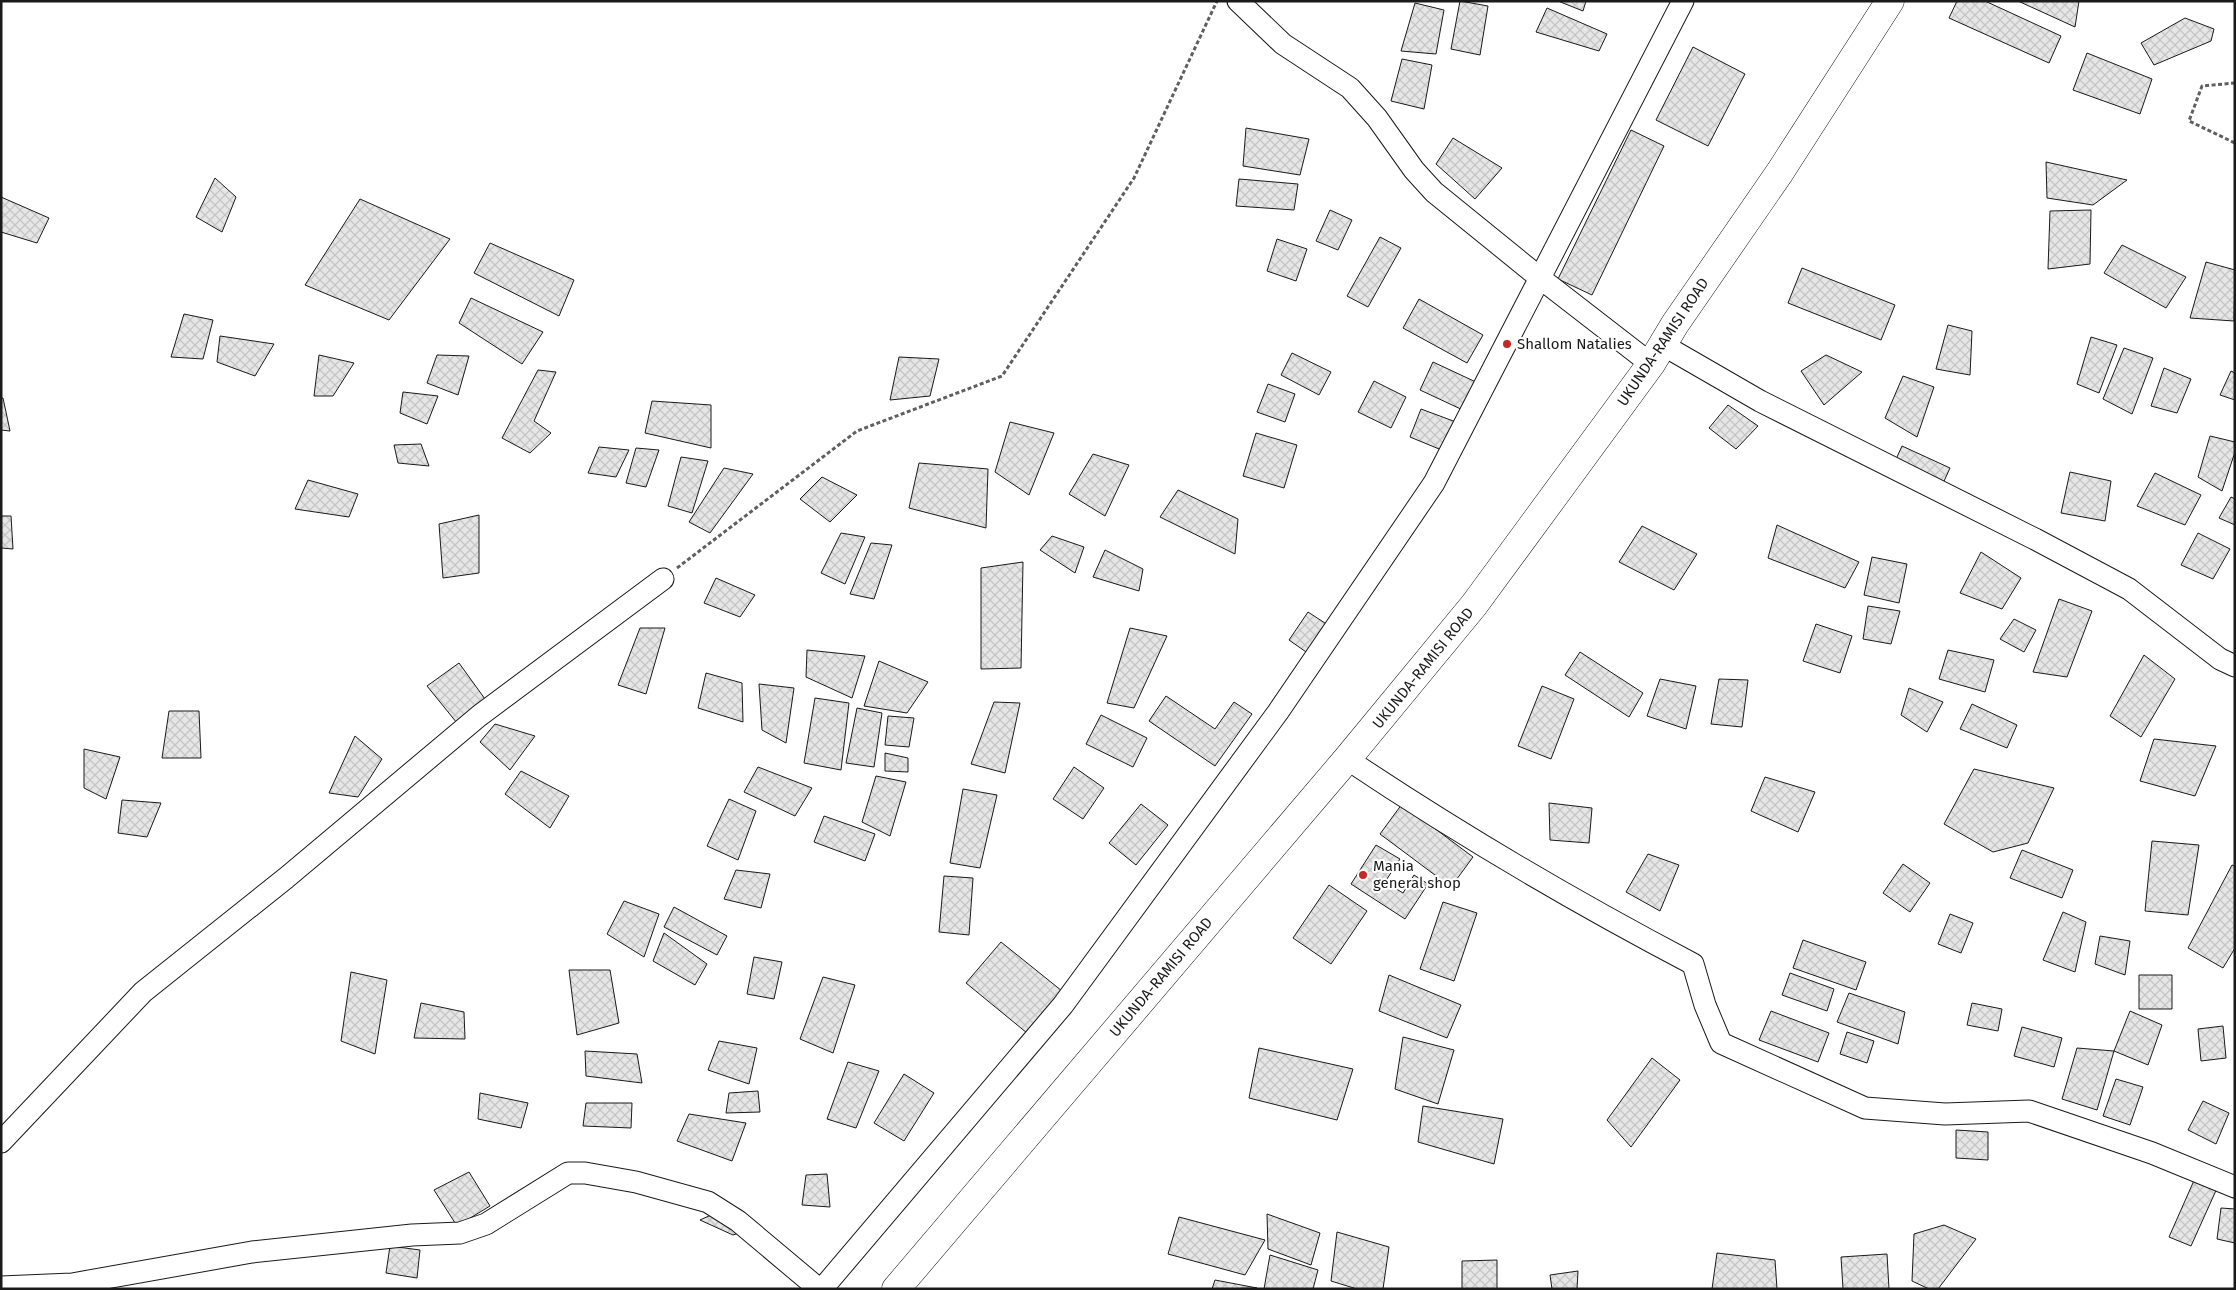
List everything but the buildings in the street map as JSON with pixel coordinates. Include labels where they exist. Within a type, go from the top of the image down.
[{"type":"highway","name":"UKUNDA-RAMISI ROAD","points":[[896,1289],[1347,760],[1474,605],[1657,354],[1675,324],[1780,172],[1890,1]]},
{"type":"street","points":[[1238,1],[1284,44],[1350,88],[1377,118],[1414,170],[1434,192],[1540,278],[1657,354],[1760,401],[2035,539],[2129,589],[2220,659],[2235,666]]},
{"type":"street","points":[[1,1287],[72,1284],[262,1251],[403,1236],[460,1233],[486,1224],[568,1173],[585,1173],[636,1182],[708,1202],[738,1221],[821,1289],[1063,1005],[1278,712],[1434,483],[1682,1]]},
{"type":"street","points":[[1,1142],[142,992],[286,878],[479,716],[662,579]]},
{"type":"street","points":[[1347,760],[1435,818],[1628,930],[1694,964],[1705,1005],[1722,1043],[1865,1108],[1945,1114],[2029,1110],[2152,1153],[2235,1187]]},
{"type":"path","points":[[662,579],[857,431],[1002,376],[1134,178],[1217,1]]},
{"type":"path","points":[[2235,83],[2202,86],[2189,121],[2235,144]]},
{"type":"place","name":"Shallom Natalies","points":[[1507,344]]},
{"type":"place","name":"Mania general shop","points":[[1363,875]]}]
